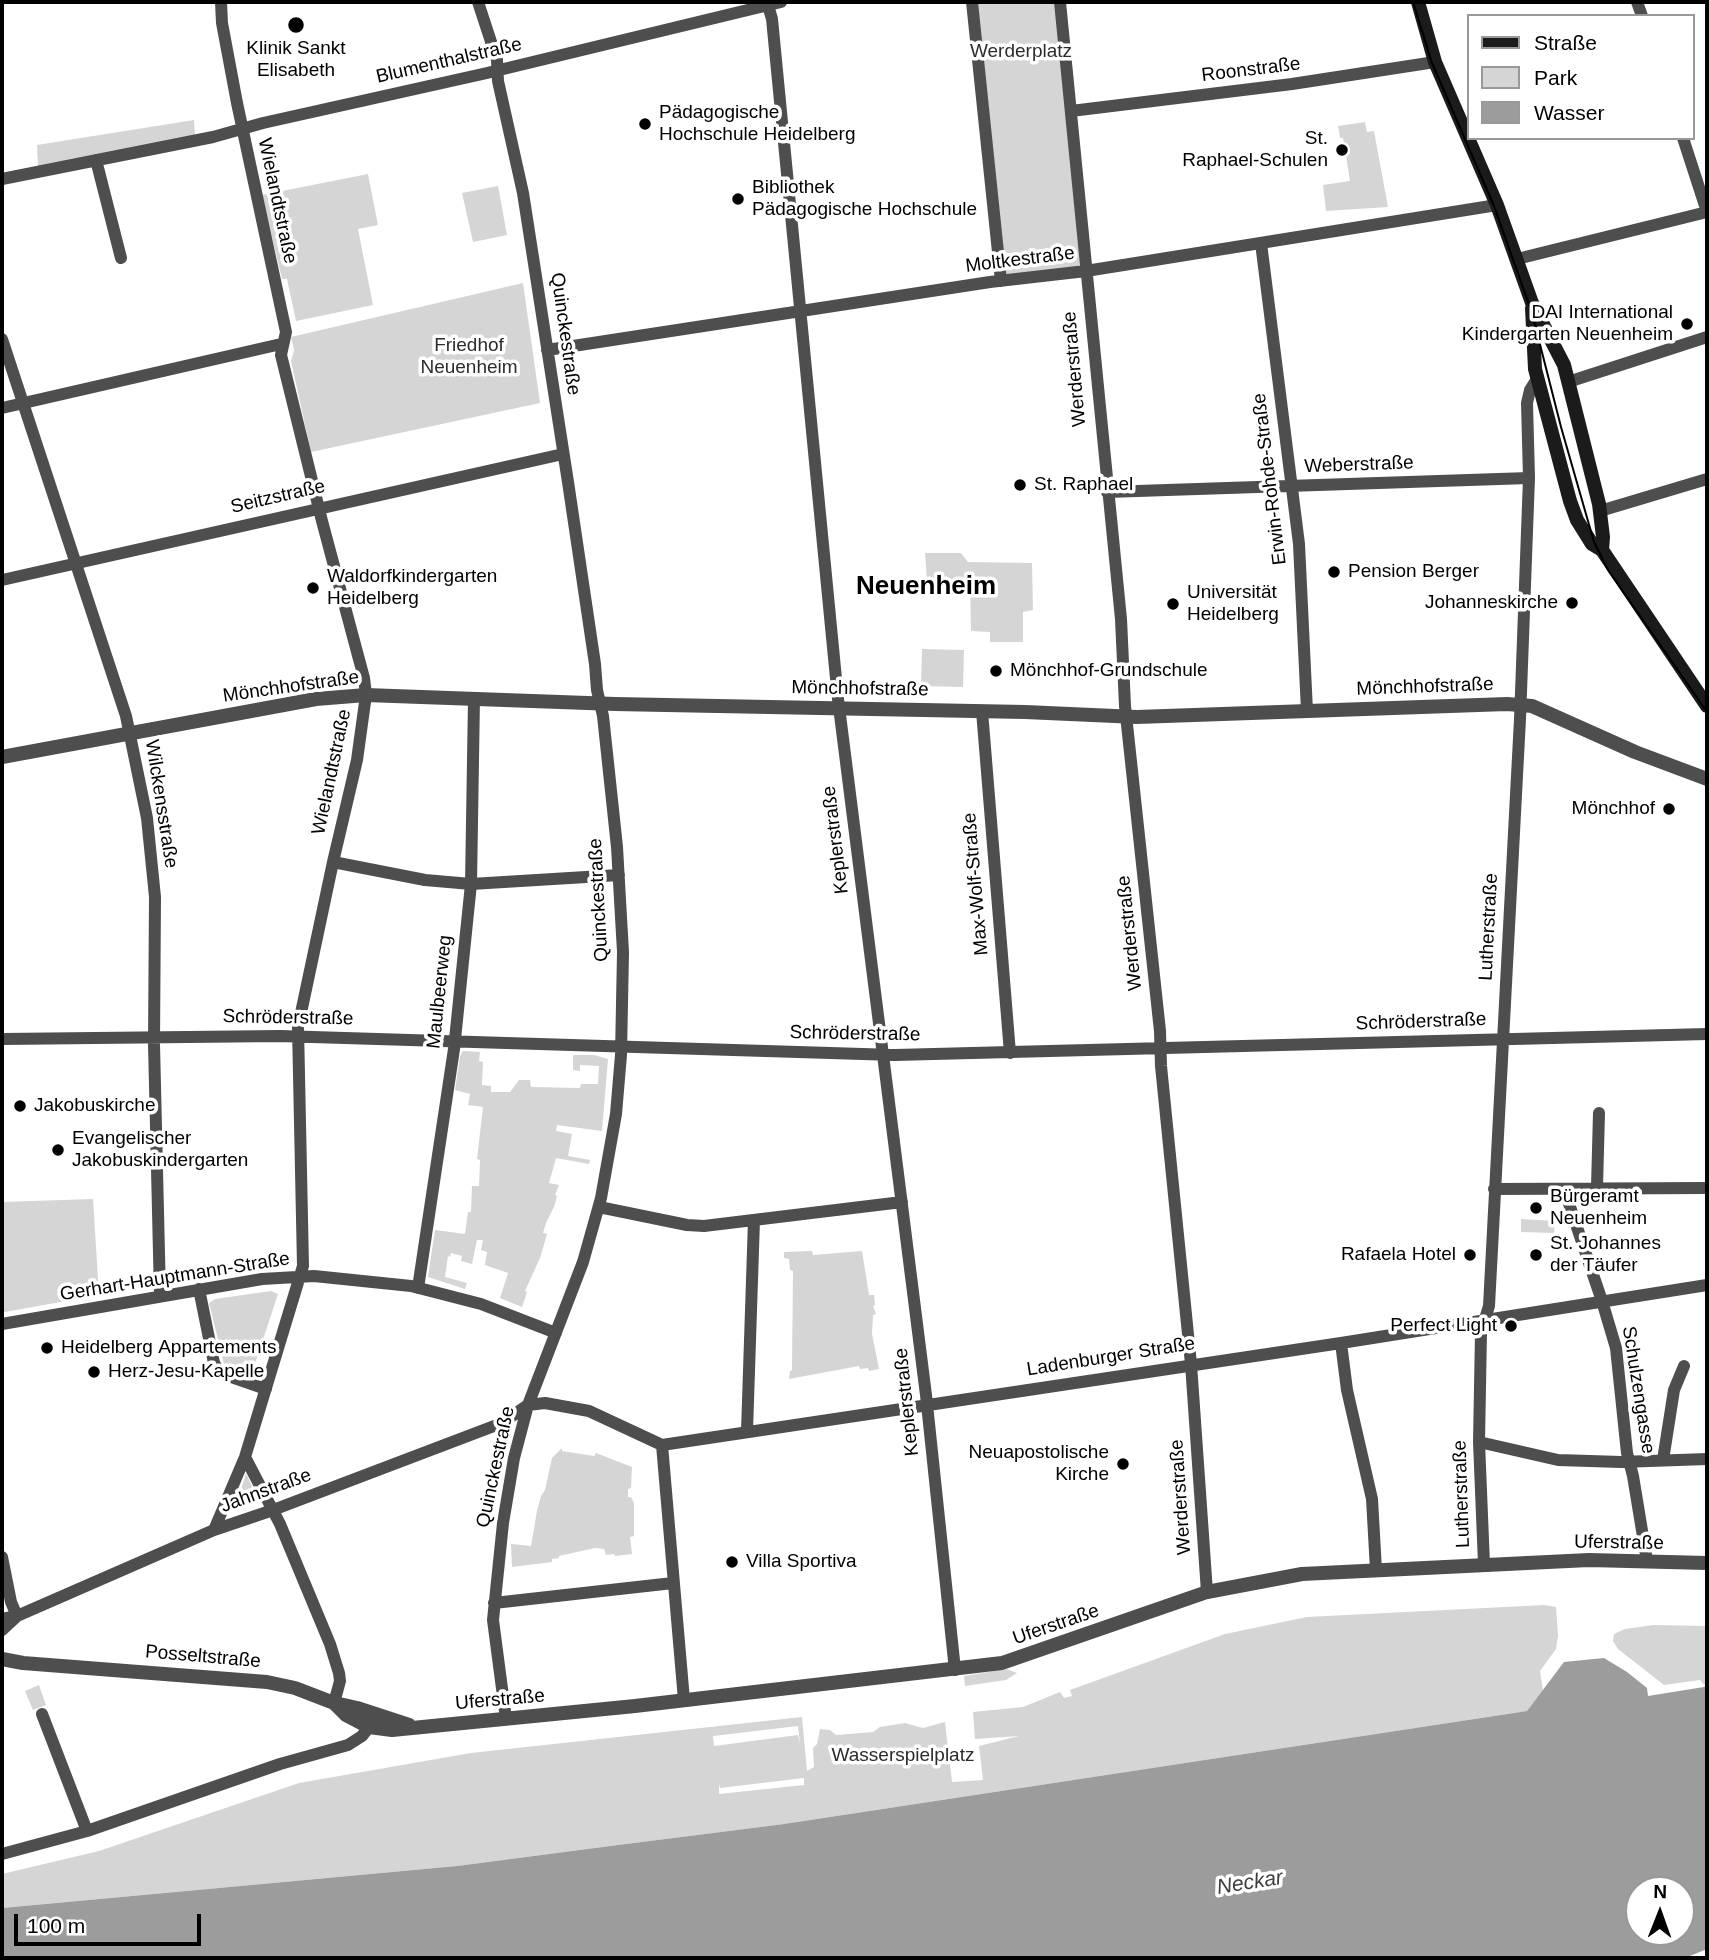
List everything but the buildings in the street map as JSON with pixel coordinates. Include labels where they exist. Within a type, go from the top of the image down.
[{"type":"main road","points":[[1418,2],[1436,62],[1466,123]]},
{"type":"main road","points":[[1472,140],[1532,303],[1562,360],[1600,511],[1602,550]]},
{"type":"main road","points":[[1532,303],[1537,379],[1570,501],[1584,535],[1602,550],[1707,706]]},
{"type":"street","name":"Wielandtstraße","points":[[214,1530],[244,1457],[303,1266],[298,1037],[332,862],[358,760],[366,695],[364,678],[281,355],[286,332],[222,23],[220,2]]},
{"type":"street","name":"Quinckestraße","points":[[478,2],[497,60],[498,80],[523,193],[563,454],[599,703],[619,876],[623,951],[621,1048],[612,1146],[599,1207],[583,1262],[528,1405],[514,1458],[505,1510],[493,1620],[506,1719]]},
{"type":"street","points":[[972,2],[1001,281]]},
{"type":"street","points":[[1060,2],[1086,271]]},
{"type":"street","name":"Blumenthalstraße","points":[[2,179],[212,137],[772,3]]},
{"type":"street","name":"Keplerstraße","points":[[772,3],[840,715],[902,1202],[955,1670]]},
{"type":"street","name":"Roonstraße","points":[[1071,111],[1292,84],[1436,62]]},
{"type":"street","points":[[1517,259],[1707,212],[1684,140]]},
{"type":"street","points":[[96,160],[121,258]]},
{"type":"street","name":"Moltkestraße","points":[[547,350],[802,317],[1001,281],[1086,271],[1497,205]]},
{"type":"street","name":"Erwin-Rohde-Straße","points":[[1262,243],[1301,571],[1307,711]]},
{"type":"street","name":"Werderstraße","points":[[1086,271],[1121,619],[1126,717],[1191,1364],[1207,1592]]},
{"type":"street","points":[[1568,382],[1707,337]]},
{"type":"street","name":"Wilckensstraße","points":[[2,339],[130,732],[147,818],[155,897],[154,1038],[160,1295]]},
{"type":"street","points":[[2,408],[282,344]]},
{"type":"street","name":"Lutherstraße","points":[[1484,1564],[1479,1441],[1481,1332],[1489,1306],[1520,705],[1529,478],[1527,403],[1537,379]]},
{"type":"street","name":"Seitzstraße","points":[[2,580],[563,454]]},
{"type":"street","name":"Weberstraße","points":[[1107,492],[1529,478]]},
{"type":"street","points":[[1600,511],[1707,479]]},
{"type":"street","name":"Mönchhofstraße","points":[[2,757],[316,699],[366,695],[840,715],[982,711],[1126,717],[1520,705],[1532,706],[1644,756],[1707,779]]},
{"type":"street","name":"Maulbeerweg","points":[[418,1288],[454,1042],[471,884],[474,698]]},
{"type":"street","name":"Max-Wolf-Straße","points":[[982,711],[1010,1053]]},
{"type":"street","points":[[332,862],[425,880],[471,884],[619,876]]},
{"type":"street","name":"Schröderstraße","points":[[2,1039],[298,1037],[883,1060],[1010,1053],[1707,1034]]},
{"type":"street","points":[[1597,1187],[1599,1113]]},
{"type":"street","points":[[1494,1189],[1707,1188]]},
{"type":"street","name":"Schulzengasse","points":[[1564,1189],[1615,1348],[1629,1461],[1647,1561]]},
{"type":"street","points":[[599,1207],[704,1226],[902,1202]]},
{"type":"street","points":[[747,1431],[754,1220]]},
{"type":"street","name":"Gerhart-Hauptmann-Straße","points":[[2,1324],[160,1295],[262,1279],[300,1277],[342,1278],[418,1288],[481,1304],[556,1333]]},
{"type":"street","name":"Ladenburger Straße","points":[[662,1445],[1341,1343],[1707,1284]]},
{"type":"street","points":[[199,1289],[214,1363],[220,1373],[266,1389]]},
{"type":"street","points":[[1341,1343],[1347,1390],[1371,1499],[1376,1570]]},
{"type":"street","points":[[1663,1460],[1674,1390],[1684,1366]]},
{"type":"street","points":[[528,1405],[545,1403],[589,1410],[662,1445],[684,1700]]},
{"type":"street","name":"Jahnstraße","points":[[2,1619],[17,1616],[214,1530],[502,1423],[528,1405]]},
{"type":"street","points":[[1479,1441],[1558,1460],[1707,1459]]},
{"type":"street","points":[[244,1457],[273,1510],[338,1665],[340,1681],[334,1703]]},
{"type":"street","points":[[2,1557],[11,1602],[17,1616]]},
{"type":"street","name":"Uferstraße","points":[[369,1727],[382,1731],[506,1719],[955,1670],[1013,1661],[1207,1592],[1302,1574],[1589,1560],[1707,1563]]},
{"type":"street","points":[[494,1604],[673,1583]]},
{"type":"street","name":"Jahnstraße","points":[[2,1630],[17,1616]]},
{"type":"street","name":"Posseltstraße","points":[[2,1659],[23,1663],[267,1682],[302,1690],[334,1703],[346,1715],[369,1727]]},
{"type":"street","name":"Posseltstraße","points":[[2,1666],[23,1663]]},
{"type":"street","name":"Uferstraße","points":[[334,1703],[414,1727]]},
{"type":"street","points":[[42,1714],[87,1831]]},
{"type":"street","points":[[2,1854],[87,1831],[280,1764],[348,1745],[362,1736],[369,1727]]},
{"type":"green space","name":"Werderplatz","points":[[976,2],[1056,2],[1081,259],[1079,267],[1006,276]]},
{"type":"green space","points":[[194,120],[195,136],[38,167],[37,145]]},
{"type":"green space","points":[[1365,122],[1367,132],[1374,131],[1388,207],[1326,211],[1323,185],[1350,181],[1343,138],[1340,138],[1338,126]]},
{"type":"green space","points":[[368,174],[378,225],[358,229],[373,305],[296,321],[287,279],[282,279],[262,195]]},
{"type":"green space","points":[[498,186],[507,235],[473,242],[462,193]]},
{"type":"green space","name":"Friedhof Neuenheim","points":[[523,283],[540,403],[311,452],[291,361],[294,350],[291,337]]},
{"type":"green space","points":[[925,553],[961,553],[968,562],[1032,563],[1033,610],[1023,612],[1023,642],[990,642],[990,632],[971,631],[970,580],[927,581]]},
{"type":"green space","points":[[922,649],[964,650],[963,687],[921,686]]},
{"type":"green space","points":[[463,1051],[480,1052],[479,1061],[483,1062],[482,1085],[491,1086],[491,1092],[510,1092],[519,1080],[530,1080],[531,1087],[580,1088],[581,1084],[598,1084],[599,1066],[580,1065],[580,1071],[573,1070],[573,1055],[594,1055],[608,1059],[602,1131],[557,1125],[556,1131],[572,1134],[568,1156],[590,1160],[589,1164],[556,1158],[549,1183],[559,1185],[555,1195],[557,1196],[543,1233],[547,1234],[540,1258],[525,1291],[527,1292],[522,1307],[500,1298],[508,1273],[485,1265],[487,1252],[481,1250],[483,1240],[477,1240],[472,1264],[461,1261],[462,1256],[451,1253],[450,1257],[448,1256],[445,1277],[467,1283],[465,1289],[428,1277],[435,1230],[465,1234],[468,1212],[471,1212],[472,1186],[479,1186],[480,1160],[477,1159],[483,1107],[468,1105],[470,1094],[455,1090]]},
{"type":"green space","points":[[93,1199],[99,1295],[5,1312],[2,1310],[2,1202]]},
{"type":"green space","points":[[1521,1219],[1555,1221],[1554,1233],[1521,1232]]},
{"type":"green space","points":[[812,1251],[813,1255],[862,1251],[869,1295],[874,1295],[873,1306],[876,1314],[873,1315],[872,1334],[879,1369],[869,1371],[868,1368],[860,1369],[859,1366],[789,1379],[792,1370],[793,1271],[790,1270],[789,1259],[784,1258],[784,1252]]},
{"type":"green space","points":[[271,1291],[278,1294],[252,1373],[224,1364],[209,1303],[215,1299]]},
{"type":"green space","points":[[562,1448],[562,1451],[594,1456],[596,1453],[632,1467],[628,1497],[631,1497],[634,1503],[634,1536],[630,1537],[632,1554],[606,1555],[604,1549],[595,1548],[559,1556],[552,1559],[552,1562],[512,1567],[511,1544],[531,1546],[537,1511],[552,1458]]},
{"type":"green space","points":[[246,1473],[259,1502],[235,1510]]},
{"type":"green space","name":"Wasserspielplatz","points":[[1544,1605],[1556,1607],[1558,1636],[1556,1649],[1540,1671],[1543,1690],[1527,1711],[784,1824],[457,1866],[2,1908],[2,1874],[99,1851],[299,1783],[471,1753],[802,1717],[807,1771],[814,1767],[813,1748],[817,1744],[820,1729],[830,1730],[836,1735],[873,1732],[880,1727],[905,1723],[923,1728],[945,1722],[952,1782],[983,1780],[979,1746],[1019,1736],[975,1739],[973,1712],[1023,1707],[1060,1692],[1064,1698],[1072,1696],[1070,1690],[1225,1634],[1307,1617]],"holes":[[[798,1726],[800,1744],[798,1735],[714,1746],[713,1736]],[[804,1778],[804,1785],[719,1794],[719,1784],[720,1788]]]},
{"type":"green space","points":[[1653,1625],[1707,1626],[1707,1684],[1704,1685],[1700,1680],[1664,1685],[1618,1649],[1613,1641],[1614,1634],[1625,1629]]},
{"type":"green space","points":[[1007,1669],[1017,1673],[1006,1680],[965,1686],[964,1676]]},
{"type":"green space","points":[[39,1685],[46,1705],[33,1710],[25,1691]]},
{"type":"water","name":"Neckar","points":[[1604,1658],[1647,1688],[1648,1696],[1704,1687],[1707,1684],[1707,1949],[1685,1958],[2,1958],[2,1908],[457,1866],[784,1824],[1527,1711],[1564,1662]]},
{"type":"tram line","points":[[1413,2],[1432,63],[1494,206],[1532,313],[1594,542],[1608,570],[1707,712]]},
{"type":"place","name":"Klinik Sankt Elisabeth","points":[[296,25]]},
{"type":"place","name":"Pädagogische Hochschule Heidelberg","points":[[645,124]]},
{"type":"place","name":"St. Raphael-Schulen","points":[[1342,150]]},
{"type":"place","name":"Bibliothek Pädagogische Hochschule","points":[[738,199]]},
{"type":"place","name":"DAI International Kindergarten Neuenheim","points":[[1687,324]]},
{"type":"place","name":"St. Raphael","points":[[1020,485]]},
{"type":"place","name":"Pension Berger","points":[[1334,572]]},
{"type":"place","name":"Waldorfkindergarten Heidelberg","points":[[313,588]]},
{"type":"place","name":"Johanneskirche","points":[[1572,603]]},
{"type":"place","name":"Universität Heidelberg","points":[[1173,604]]},
{"type":"place","name":"Mönchhof-Grundschule","points":[[996,671]]},
{"type":"place","name":"Mönchhof","points":[[1669,809]]},
{"type":"place","name":"Jakobuskirche","points":[[20,1106]]},
{"type":"place","name":"Evangelischer Jakobuskindergarten","points":[[58,1150]]},
{"type":"place","name":"Bürgeramt Neuenheim","points":[[1536,1208]]},
{"type":"place","name":"Rafaela Hotel","points":[[1470,1255]]},
{"type":"place","name":"St. Johannes der Täufer","points":[[1536,1255]]},
{"type":"place","name":"Perfect Light","points":[[1511,1326]]},
{"type":"place","name":"Heidelberg Appartements","points":[[47,1348]]},
{"type":"place","name":"Herz-Jesu-Kapelle","points":[[94,1372]]},
{"type":"place","name":"Neuapostolische Kirche","points":[[1123,1464]]},
{"type":"place","name":"Villa Sportiva","points":[[732,1562]]},
{"type":"district","name":"Neuenheim","points":[[926,587]]}]
